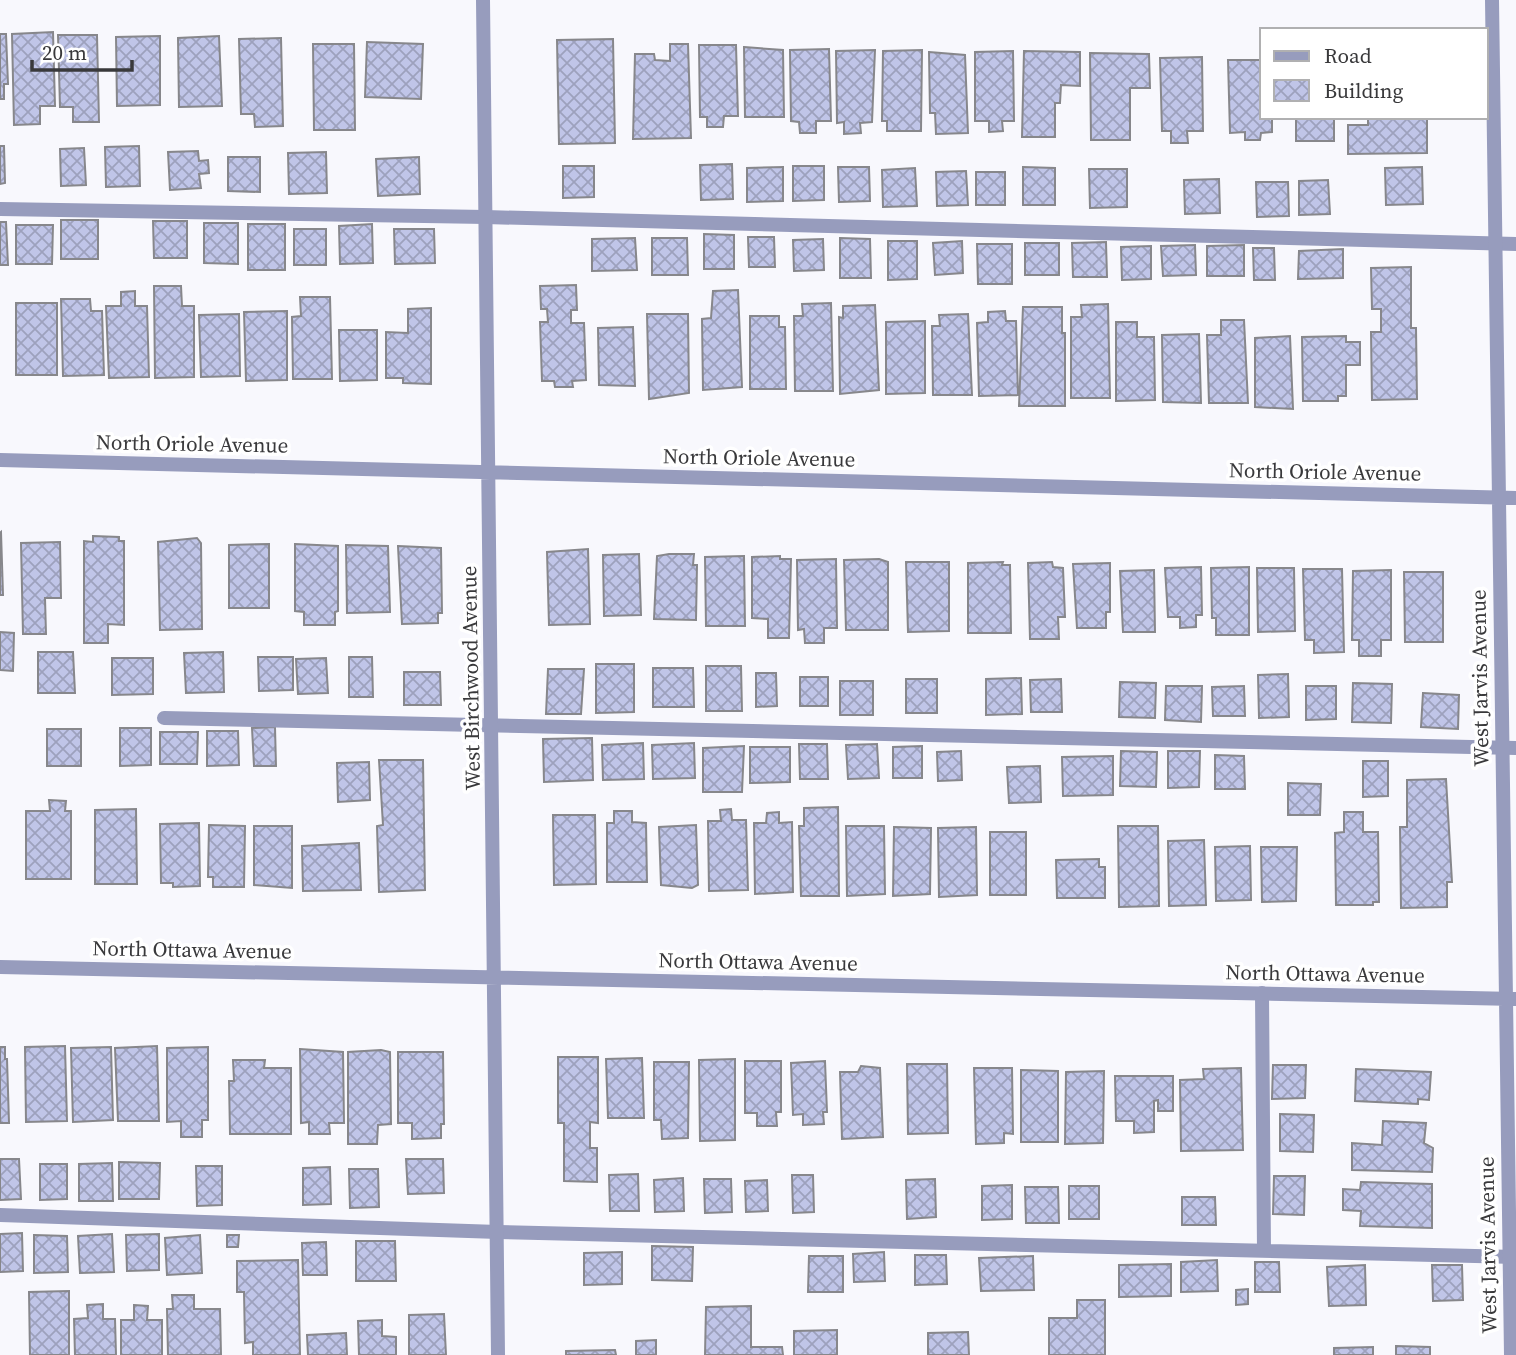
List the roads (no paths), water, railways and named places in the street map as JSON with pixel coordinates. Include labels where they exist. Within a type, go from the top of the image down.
[{"type":"street","name":"West Birchwood Avenue","points":[[483,0],[496,978],[498,1355]]},
{"type":"street","name":"West Jarvis Avenue","points":[[1492,0],[1499,498],[1509,748],[1513,1257],[1510,1355]]},
{"type":"street","points":[[0,209],[486,217],[1516,244]]},
{"type":"street","name":"North Oriole Avenue","points":[[0,460],[1516,498]]},
{"type":"street","points":[[164,718],[1509,748]]},
{"type":"street","name":"North Ottawa Avenue","points":[[0,967],[1511,999]]},
{"type":"street","points":[[1262,993],[1264,1250]]},
{"type":"street","points":[[0,1215],[498,1232],[1513,1257]]}]
